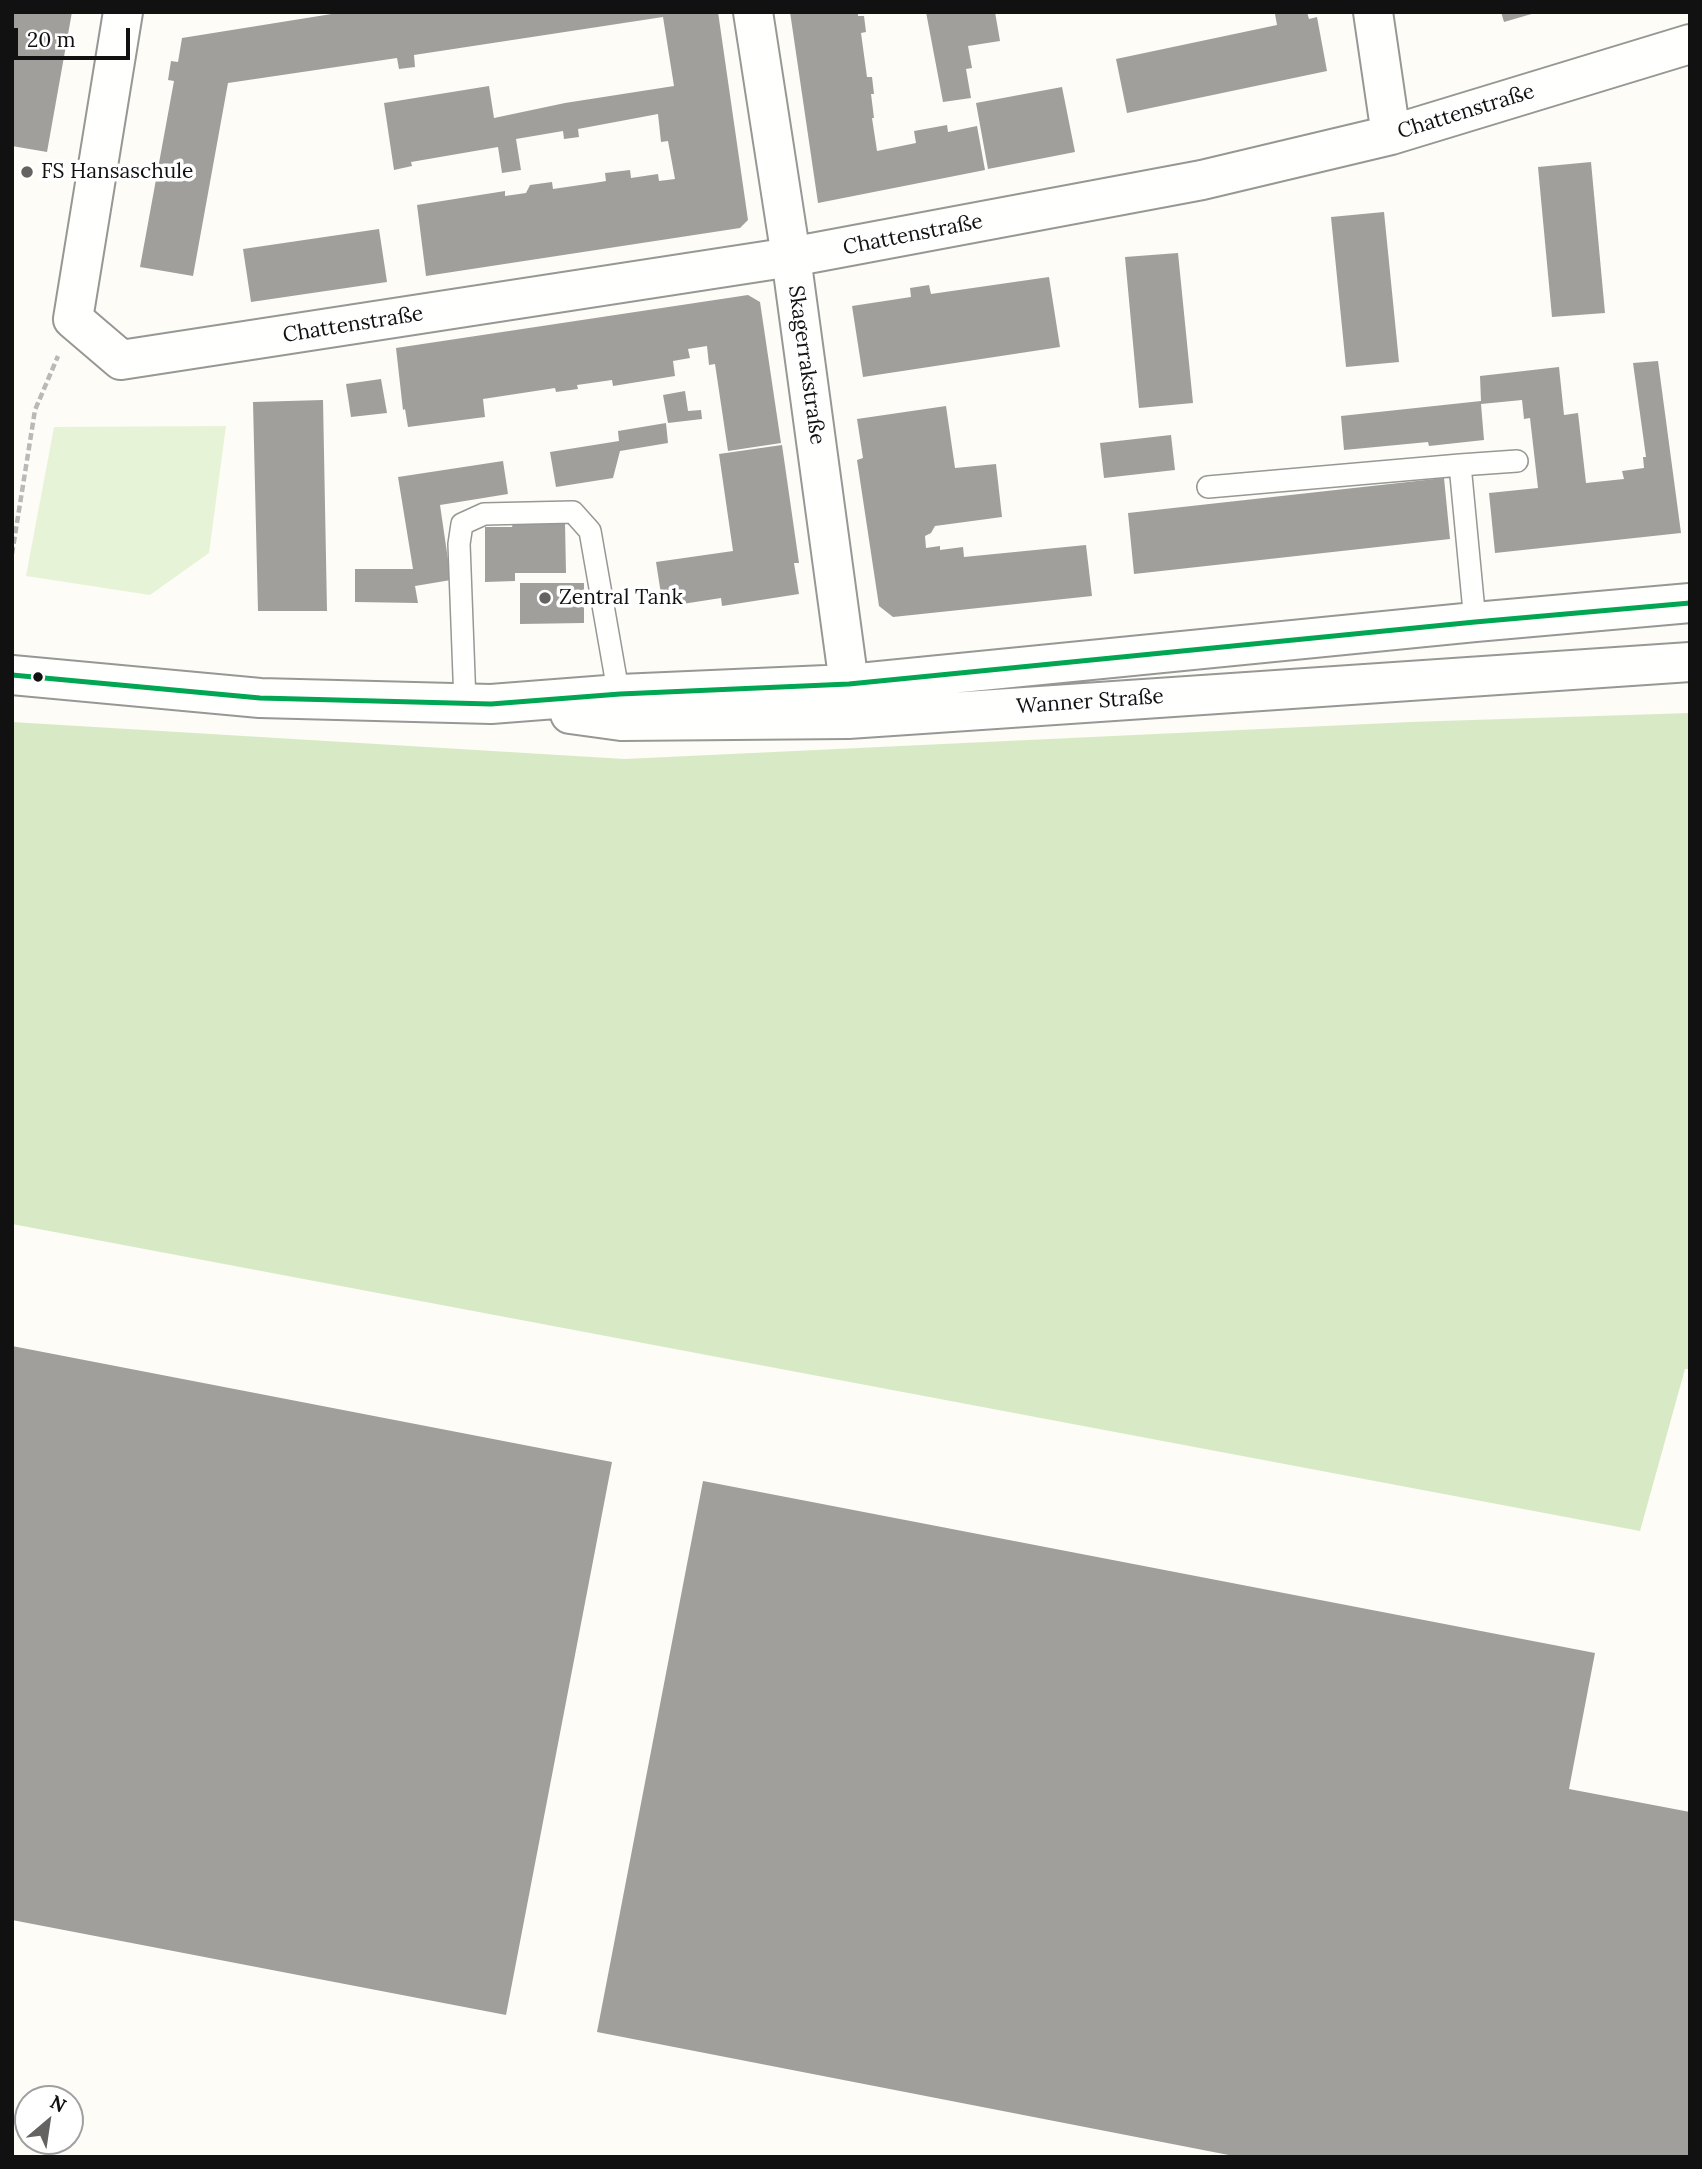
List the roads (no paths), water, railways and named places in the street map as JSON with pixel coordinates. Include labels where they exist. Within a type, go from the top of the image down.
[{"type":"street","name":"Chattenstraße","points":[[123,12],[73,319],[121,360],[791,257],[1202,180],[1391,135],[1690,44]]},
{"type":"street","name":"Skagerrakstraße","points":[[753,12],[791,257],[848,701]]},
{"type":"street","points":[[1373,12],[1391,135]]},
{"type":"street","name":"Wanner Straße","points":[[848,701],[1475,622],[1690,603]]},
{"type":"street","name":"Wanner Straße","points":[[12,675],[260,698],[621,708],[848,701],[1690,662]]},
{"type":"lane","points":[[1208,487],[1517,461]]},
{"type":"lane","points":[[1460,465],[1475,622]]},
{"type":"lane","points":[[478,703],[459,544],[462,524],[484,514],[573,512],[590,531],[621,708]]},
{"type":"place","name":"FS Hansaschule","points":[[27,172]]},
{"type":"place","name":"Zentral Tank","points":[[545,598]]}]
